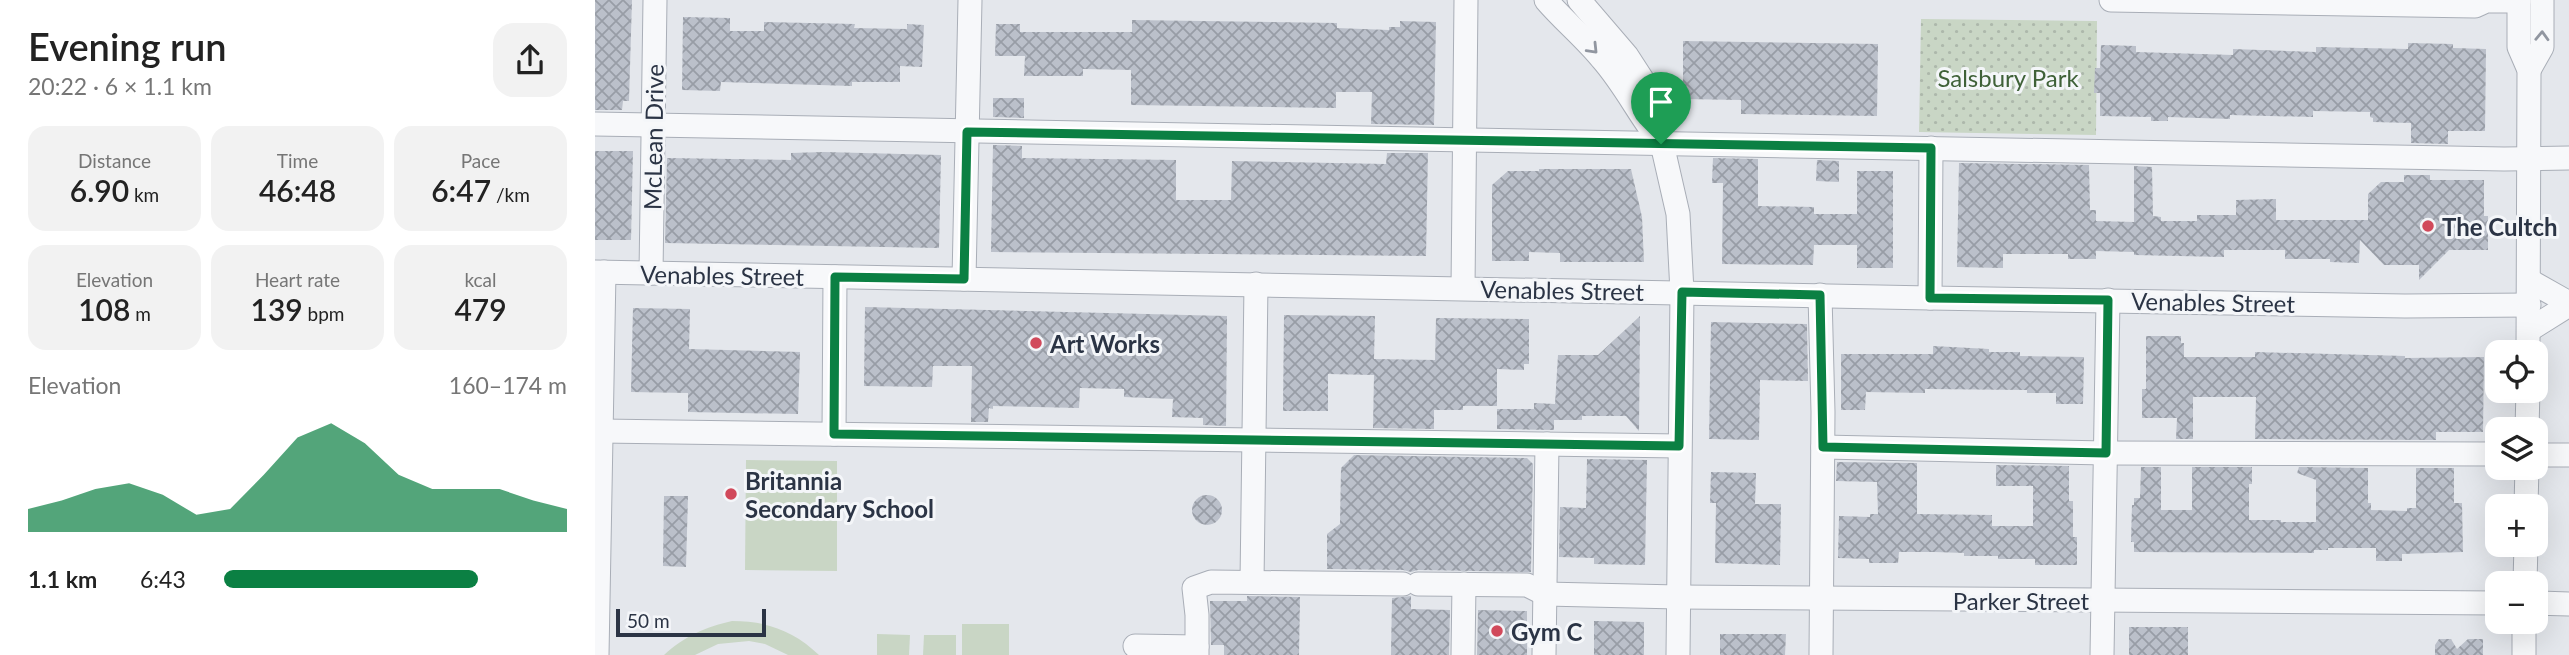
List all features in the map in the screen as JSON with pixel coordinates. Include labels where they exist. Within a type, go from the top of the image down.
[{"type":"street","name":"McLean Drive","points":[[651,273],[655,0]]},
{"type":"street","points":[[964,279],[970,0]]},
{"type":"street","points":[[1463,288],[1466,0]]},
{"type":"street","points":[[1546,0],[1603,60],[1661,144]]},
{"type":"street","points":[[1579,0],[1627,56],[1651,93],[1660,114],[1661,144],[1678,214],[1682,292],[1678,655]]},
{"type":"street","points":[[2111,0],[2475,6],[2483,12],[2519,4],[2519,47],[2529,69],[2529,340]]},
{"type":"street","points":[[2529,69],[2542,47],[2542,0],[2562,0]]},
{"type":"street","points":[[595,124],[2569,158]]},
{"type":"street","points":[[1930,298],[1931,148]]},
{"type":"street","points":[[597,655],[601,431],[599,272]]},
{"type":"street","name":"Venables Street","points":[[599,272],[2406,306],[2529,304]]},
{"type":"street","points":[[834,434],[835,277]]},
{"type":"street","points":[[2530,281],[2569,304],[2530,340]]},
{"type":"street","points":[[1252,582],[1256,284]]},
{"type":"street","points":[[1820,295],[1823,447],[1821,655]]},
{"type":"street","points":[[2102,655],[2108,300]]},
{"type":"street","points":[[601,431],[1679,446]]},
{"type":"street","points":[[1544,655],[1547,443]]},
{"type":"street","points":[[1823,447],[2106,453],[2485,454]]},
{"type":"street","points":[[2548,455],[2569,455]]},
{"type":"street","name":"Parker Street","points":[[1197,651],[1194,588],[1211,582],[1527,585],[1545,594],[1678,597],[2485,603]]},
{"type":"street","points":[[1463,655],[1464,584]]},
{"type":"street","points":[[2548,603],[2569,604]]},
{"type":"street","points":[[2524,655],[2525,634]]},
{"type":"street","points":[[1135,646],[1197,651]]},
{"type":"green space","name":"Salsbury Park","points":[[1921,19],[2097,21],[2096,135],[1919,132]]},
{"type":"green space","points":[[746,460],[837,461],[837,571],[745,570]]},
{"type":"green space","points":[[732,621],[757,623],[779,629],[800,640],[819,655],[788,655],[765,644],[749,641],[718,644],[695,655],[664,655],[696,633]]},
{"type":"green space","points":[[962,624],[1009,624],[1009,655],[962,655]]},
{"type":"green space","points":[[877,634],[910,635],[909,655],[877,655]]},
{"type":"green space","points":[[924,635],[956,635],[956,655],[923,655]]},
{"type":"building","points":[[595,0],[632,0],[629,101],[623,101],[622,110],[595,110]]},
{"type":"building","points":[[683,17],[730,18],[730,31],[764,31],[764,22],[855,24],[854,28],[907,29],[907,24],[924,25],[922,67],[900,66],[900,82],[852,82],[852,86],[721,82],[720,91],[682,90]]},
{"type":"building","points":[[1132,20],[1337,23],[1337,28],[1389,30],[1389,27],[1400,27],[1400,21],[1436,22],[1434,125],[1371,124],[1372,92],[1336,92],[1336,108],[1131,105],[1131,70],[1083,69],[1083,76],[1024,76],[1025,56],[995,56],[996,24],[1020,24],[1020,32],[1132,32]]},
{"type":"building","points":[[1683,41],[1878,44],[1877,116],[1741,114],[1741,100],[1683,99]]},
{"type":"building","points":[[2408,43],[2453,44],[2453,48],[2486,49],[2485,131],[2448,131],[2448,144],[2411,143],[2411,123],[2373,122],[2370,112],[2313,111],[2313,117],[2230,115],[2230,119],[2168,117],[2168,121],[2151,121],[2151,117],[2100,116],[2100,93],[2094,93],[2095,68],[2100,68],[2101,45],[2136,46],[2136,52],[2233,55],[2233,49],[2316,52],[2316,47],[2408,49]]},
{"type":"building","points":[[993,98],[1024,98],[1024,118],[993,117]]},
{"type":"building","points":[[993,145],[1022,146],[1022,158],[1176,160],[1176,200],[1231,200],[1232,161],[1386,164],[1387,153],[1428,153],[1426,256],[991,252]]},
{"type":"building","points":[[595,151],[633,151],[631,240],[595,240]]},
{"type":"building","points":[[791,153],[941,155],[939,248],[665,243],[667,158],[791,160]]},
{"type":"building","points":[[1713,158],[1758,159],[1758,206],[1814,207],[1814,214],[1857,214],[1857,171],[1893,171],[1893,268],[1857,268],[1857,245],[1814,245],[1813,265],[1722,264],[1723,183],[1712,183]]},
{"type":"building","points":[[1817,160],[1839,161],[1839,182],[1816,181]]},
{"type":"building","points":[[1959,163],[2089,165],[2090,210],[2096,210],[2096,221],[2134,222],[2134,166],[2152,167],[2153,216],[2161,217],[2161,221],[2197,221],[2197,215],[2236,215],[2236,200],[2276,199],[2276,220],[2368,220],[2368,194],[2381,182],[2404,182],[2404,175],[2430,175],[2430,180],[2484,180],[2488,250],[2449,250],[2419,280],[2419,265],[2384,265],[2360,240],[2359,263],[2330,262],[2330,259],[2285,259],[2285,250],[2224,250],[2224,257],[2134,255],[2134,252],[2096,251],[2096,259],[2068,259],[2068,254],[2003,254],[2003,268],[1957,267]]},
{"type":"building","points":[[1631,169],[1642,217],[1644,262],[1560,262],[1560,253],[1529,252],[1529,261],[1492,261],[1492,185],[1508,171]]},
{"type":"building","points":[[865,307],[1227,316],[1226,426],[1203,425],[1203,418],[1172,417],[1173,399],[1124,397],[1124,389],[1080,388],[1079,408],[993,406],[993,409],[989,408],[988,422],[971,422],[972,366],[933,366],[932,387],[864,386]]},
{"type":"building","points":[[633,308],[690,309],[689,349],[800,352],[798,414],[688,412],[688,393],[631,392]]},
{"type":"building","points":[[1284,315],[1375,316],[1374,359],[1435,360],[1436,318],[1529,319],[1529,364],[1524,364],[1524,370],[1497,369],[1497,406],[1463,406],[1463,410],[1434,410],[1434,429],[1373,428],[1374,375],[1328,374],[1328,411],[1283,411]]},
{"type":"building","points":[[1640,316],[1639,431],[1626,416],[1582,416],[1582,420],[1554,420],[1554,430],[1497,429],[1497,409],[1534,409],[1534,403],[1555,404],[1558,355],[1598,355]]},
{"type":"building","points":[[1711,322],[1807,324],[1808,381],[1760,380],[1759,440],[1709,439]]},
{"type":"building","points":[[2146,336],[2181,336],[2184,357],[2255,357],[2255,352],[2405,358],[2484,357],[2483,432],[2436,432],[2436,440],[2255,439],[2256,397],[2193,397],[2193,439],[2176,439],[2177,418],[2142,418],[2142,389],[2146,389]]},
{"type":"building","points":[[1933,346],[1989,349],[1989,352],[2020,352],[2020,356],[2084,357],[2083,404],[2056,404],[2056,393],[2027,393],[2027,390],[1925,389],[1925,393],[1866,392],[1865,410],[1841,410],[1841,354],[1933,354]]},
{"type":"building","points":[[1354,455],[1527,458],[1533,464],[1531,572],[1327,569],[1327,534],[1340,524],[1341,468]]},
{"type":"building","points":[[1587,459],[1647,460],[1645,565],[1594,564],[1594,558],[1559,557],[1560,507],[1586,508]]},
{"type":"building","points":[[1837,462],[1917,463],[1917,514],[1992,515],[1992,526],[2033,526],[2033,486],[1996,486],[1996,465],[2069,466],[2069,501],[2073,501],[2073,537],[2077,537],[2077,565],[2035,565],[2035,559],[1998,559],[1998,556],[1964,556],[1964,553],[1934,552],[1899,552],[1898,563],[1869,563],[1869,559],[1838,558],[1839,516],[1870,517],[1870,514],[1878,514],[1877,482],[1836,481]]},
{"type":"building","points":[[2141,467],[2161,467],[2161,510],[2192,510],[2192,467],[2252,467],[2249,520],[2281,522],[2316,522],[2316,480],[2297,473],[2299,467],[2368,468],[2368,503],[2371,503],[2371,510],[2407,511],[2407,508],[2416,508],[2416,468],[2454,468],[2454,503],[2462,503],[2463,552],[2402,554],[2402,561],[2376,561],[2376,548],[2328,548],[2314,550],[2314,553],[2134,552],[2134,542],[2131,542],[2132,505],[2134,498],[2140,498]]},
{"type":"building","points":[[1711,472],[1756,473],[1755,504],[1781,504],[1780,565],[1715,563],[1716,503],[1710,503]]},
{"type":"building","points":[[1207,495],[1218,499],[1222,510],[1218,521],[1207,525],[1196,521],[1192,510],[1196,499]]},
{"type":"building","points":[[664,496],[688,496],[686,567],[663,566]]},
{"type":"building","points":[[1247,596],[1300,597],[1299,655],[1224,655],[1224,645],[1211,645],[1210,601],[1247,601]]},
{"type":"building","points":[[1411,596],[1411,609],[1450,610],[1449,655],[1391,655],[1392,598]]},
{"type":"building","name":"Gym C","points":[[1478,610],[1527,611],[1527,655],[1477,655]]},
{"type":"building","points":[[1594,621],[1644,622],[1644,655],[1594,655]]},
{"type":"building","points":[[2129,627],[2188,627],[2188,655],[2129,655]]},
{"type":"building","points":[[1720,634],[1786,634],[1785,655],[1720,655]]},
{"type":"building","points":[[2439,639],[2451,639],[2457,649],[2468,639],[2483,639],[2483,655],[2435,655],[2435,645]]},
{"type":"place","name":"The Cultch","points":[[2428,226]]},
{"type":"place","name":"Art Works","points":[[1036,343]]},
{"type":"place","name":"Britannia Secondary School","points":[[731,494]]},
{"type":"place","name":"Gym C","points":[[1497,631]]},
{"type":"route","points":[[967,132],[1661,144],[1931,148],[1930,298],[2108,300],[2106,453],[1823,447],[1820,295],[1711,292],[1682,292],[1679,446],[834,434],[835,277],[964,279],[967,132]]}]
